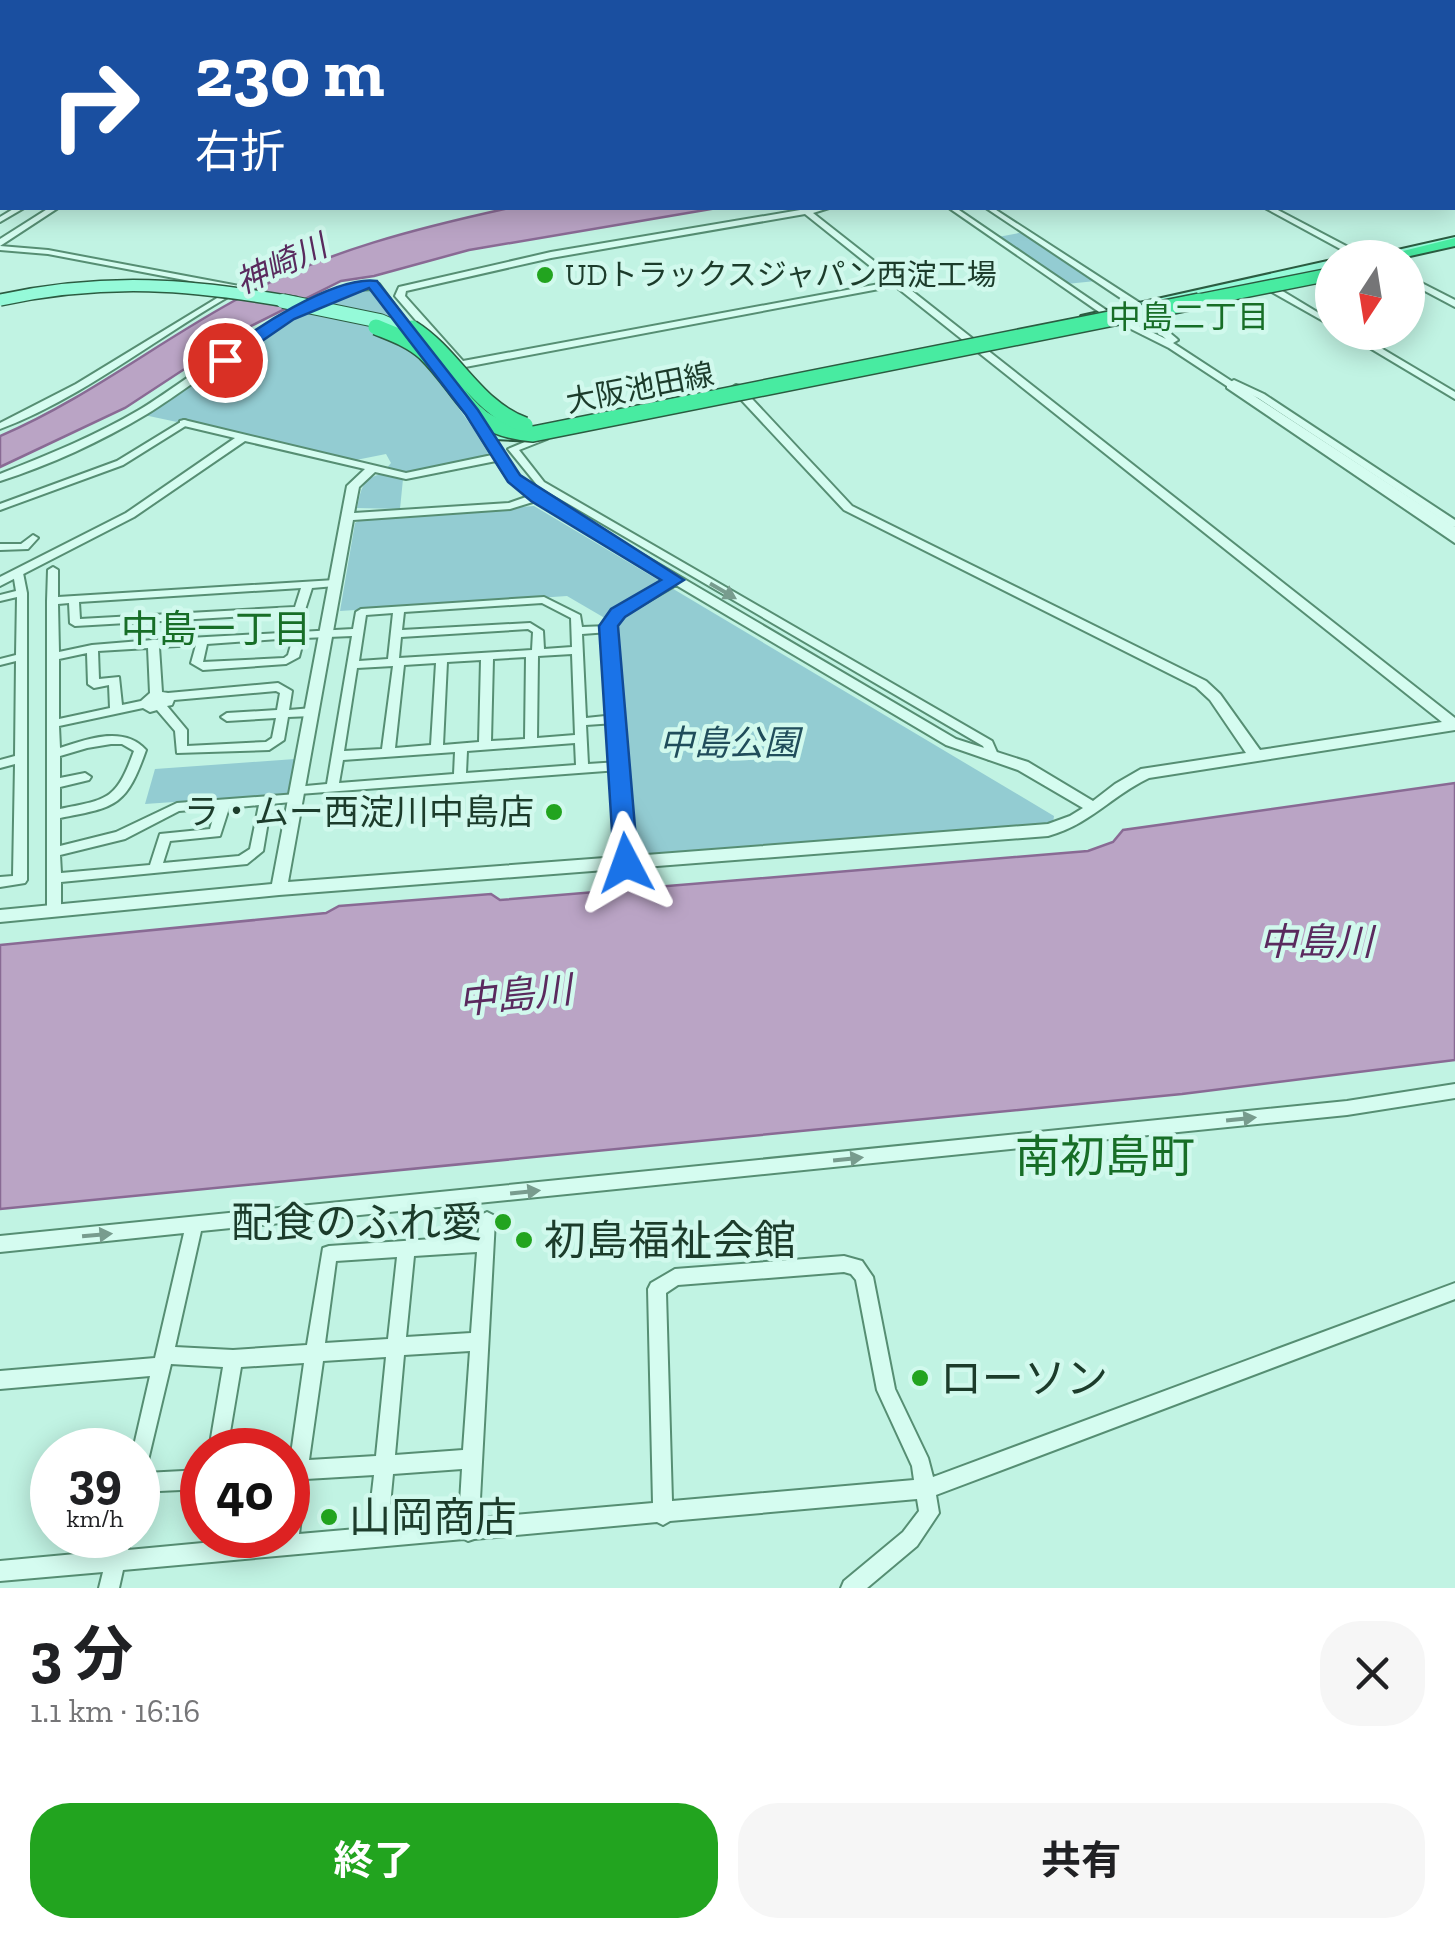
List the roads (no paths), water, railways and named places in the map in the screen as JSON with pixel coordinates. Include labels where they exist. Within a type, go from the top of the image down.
[{"type":"highway","points":[[1425,253],[1455,246]]},
{"type":"highway","points":[[1137,312],[1315,274]]},
{"type":"highway","points":[[325,311],[404,339],[426,355],[482,424],[501,431],[534,434],[1315,274]]},
{"type":"main road","points":[[1425,250],[1455,246]]},
{"type":"main road","name":"大阪池田線","points":[[974,344],[1105,312],[1137,312],[1257,280],[1315,273]]},
{"type":"main road","name":"大阪池田線","points":[[0,302],[74,288],[143,284],[325,311],[380,324],[410,336],[432,352],[496,424],[520,430],[740,392],[1137,312],[1273,289],[1315,276]]},
{"type":"main road","name":"大阪池田線","points":[[466,391],[491,429],[504,437],[530,438],[630,420],[740,392]]},
{"type":"street","points":[[0,245],[51,210]]},
{"type":"street","points":[[520,430],[505,424],[460,364],[423,327],[400,296],[402,288],[550,255],[812,210]]},
{"type":"street","points":[[955,210],[1105,312],[1137,312],[1172,346],[1455,536]]},
{"type":"street","points":[[992,210],[1229,382],[1455,536]]},
{"type":"street","points":[[1273,210],[1331,240]]},
{"type":"street","points":[[806,211],[1455,725]]},
{"type":"street","points":[[0,426],[74,389],[238,288],[310,257],[314,254],[308,243]]},
{"type":"street","points":[[0,245],[238,288]]},
{"type":"street","points":[[1257,280],[1315,314]]},
{"type":"street","points":[[0,478],[138,415],[289,316],[366,283],[376,286],[462,398],[498,457],[537,497],[951,742],[1030,769],[1094,808]]},
{"type":"street","points":[[460,364],[897,283]]},
{"type":"street","points":[[1425,288],[1455,304]]},
{"type":"street","points":[[1377,350],[1455,396]]},
{"type":"street","points":[[1229,382],[1262,396],[1455,524]]},
{"type":"street","points":[[740,392],[842,504],[1200,684],[1215,697],[1256,756]]},
{"type":"street","points":[[630,420],[526,441],[514,452],[531,474],[554,492],[988,744],[993,757]]},
{"type":"street","points":[[0,507],[120,463],[184,423],[412,476],[498,457]]},
{"type":"street","points":[[0,582],[130,515],[244,437]]},
{"type":"street","points":[[280,889],[353,486],[372,468]]},
{"type":"street","points":[[348,516],[510,506],[537,497]]},
{"type":"street","points":[[0,547],[24,547],[33,538]]},
{"type":"street","points":[[53,570],[54,909]]},
{"type":"street","points":[[0,882],[20,880],[22,593],[18,572]]},
{"type":"street","points":[[626,863],[609,629],[618,613],[675,580]]},
{"type":"street","points":[[52,601],[336,583]]},
{"type":"street","points":[[74,600],[76,623],[300,610],[306,585]]},
{"type":"street","points":[[0,598],[22,593]]},
{"type":"street","points":[[332,788],[360,612],[544,600],[576,618],[582,769]]},
{"type":"street","points":[[388,752],[399,610]]},
{"type":"street","points":[[396,634],[530,626],[538,631],[532,743]]},
{"type":"street","points":[[576,632],[609,629]]},
{"type":"street","points":[[52,657],[92,648],[152,643],[357,632]]},
{"type":"street","points":[[203,640],[197,663],[203,666],[286,661],[293,657],[298,635]]},
{"type":"street","points":[[52,724],[162,699],[278,687],[286,692],[278,740],[269,746],[181,750],[180,730],[162,699],[152,643]]},
{"type":"street","points":[[92,648],[94,684],[114,680],[116,710]]},
{"type":"street","points":[[352,665],[577,650]]},
{"type":"street","points":[[484,746],[487,656]]},
{"type":"street","points":[[0,662],[20,658]]},
{"type":"street","points":[[436,749],[442,659]]},
{"type":"street","points":[[227,717],[312,712]]},
{"type":"street","points":[[580,722],[615,719]]},
{"type":"street","points":[[0,916],[280,889],[1048,830],[1074,824],[1120,784],[1146,773],[1455,725]]},
{"type":"street","points":[[53,754],[126,739],[140,750],[126,790],[118,798],[54,815]]},
{"type":"street","points":[[337,756],[581,739]]},
{"type":"street","points":[[460,778],[461,748]]},
{"type":"street","points":[[0,764],[19,760]]},
{"type":"street","points":[[54,852],[120,836],[177,807],[266,800],[332,788],[619,766]]},
{"type":"street","points":[[53,784],[85,777]]},
{"type":"street","points":[[54,878],[252,857],[266,800]]},
{"type":"street","points":[[155,868],[165,837],[215,833],[224,803]]},
{"type":"street","points":[[0,1244],[1347,1108],[1455,1091]]},
{"type":"street","points":[[468,1531],[486,1220]]},
{"type":"street","points":[[147,1428],[194,1226]]},
{"type":"street","points":[[301,1428],[329,1254],[484,1243]]},
{"type":"street","points":[[378,1538],[406,1249]]},
{"type":"street","points":[[663,1515],[655,1298],[664,1281],[844,1264],[856,1267],[864,1278],[886,1390],[929,1488],[930,1513],[920,1527],[851,1588]]},
{"type":"street","points":[[310,1544],[929,1488],[1455,1290]]},
{"type":"street","points":[[0,1380],[163,1360],[233,1359],[479,1341]]},
{"type":"street","points":[[222,1428],[233,1359]]},
{"type":"street","points":[[310,1469],[472,1459]]},
{"type":"street","points":[[0,1571],[115,1561],[180,1548]]},
{"type":"street","points":[[109,1588],[116,1558]]},
{"type":"water","name":"神崎川","points":[[501,210],[705,210],[469,250],[341,281],[247,328],[125,408],[0,467],[0,436],[63,405],[182,331],[307,266],[407,233]]},
{"type":"water","name":"中島川","points":[[1455,783],[1455,1060],[1182,1094],[0,1209],[0,945],[326,913],[339,906],[491,894],[500,900],[1088,851],[1113,842],[1123,830]]},
{"type":"place","name":"UDトラックスジャパン西淀工場","points":[[545,275]]},
{"type":"place","name":"ラ・ムー西淀川中島店","points":[[554,812]]},
{"type":"place","name":"配食のふれ愛","points":[[503,1222]]},
{"type":"place","name":"初島福祉会館","points":[[524,1240]]},
{"type":"place","name":"ローソン","points":[[920,1378]]},
{"type":"place","name":"山岡商店","points":[[329,1517]]},
{"type":"district","name":"中島二丁目","points":[[1189,317]]},
{"type":"district","name":"中島一丁目","points":[[216,629]]},
{"type":"district","name":"南初島町","points":[[1105,1156]]},
{"type":"park label","name":"中島公園","points":[[729,743]]}]
